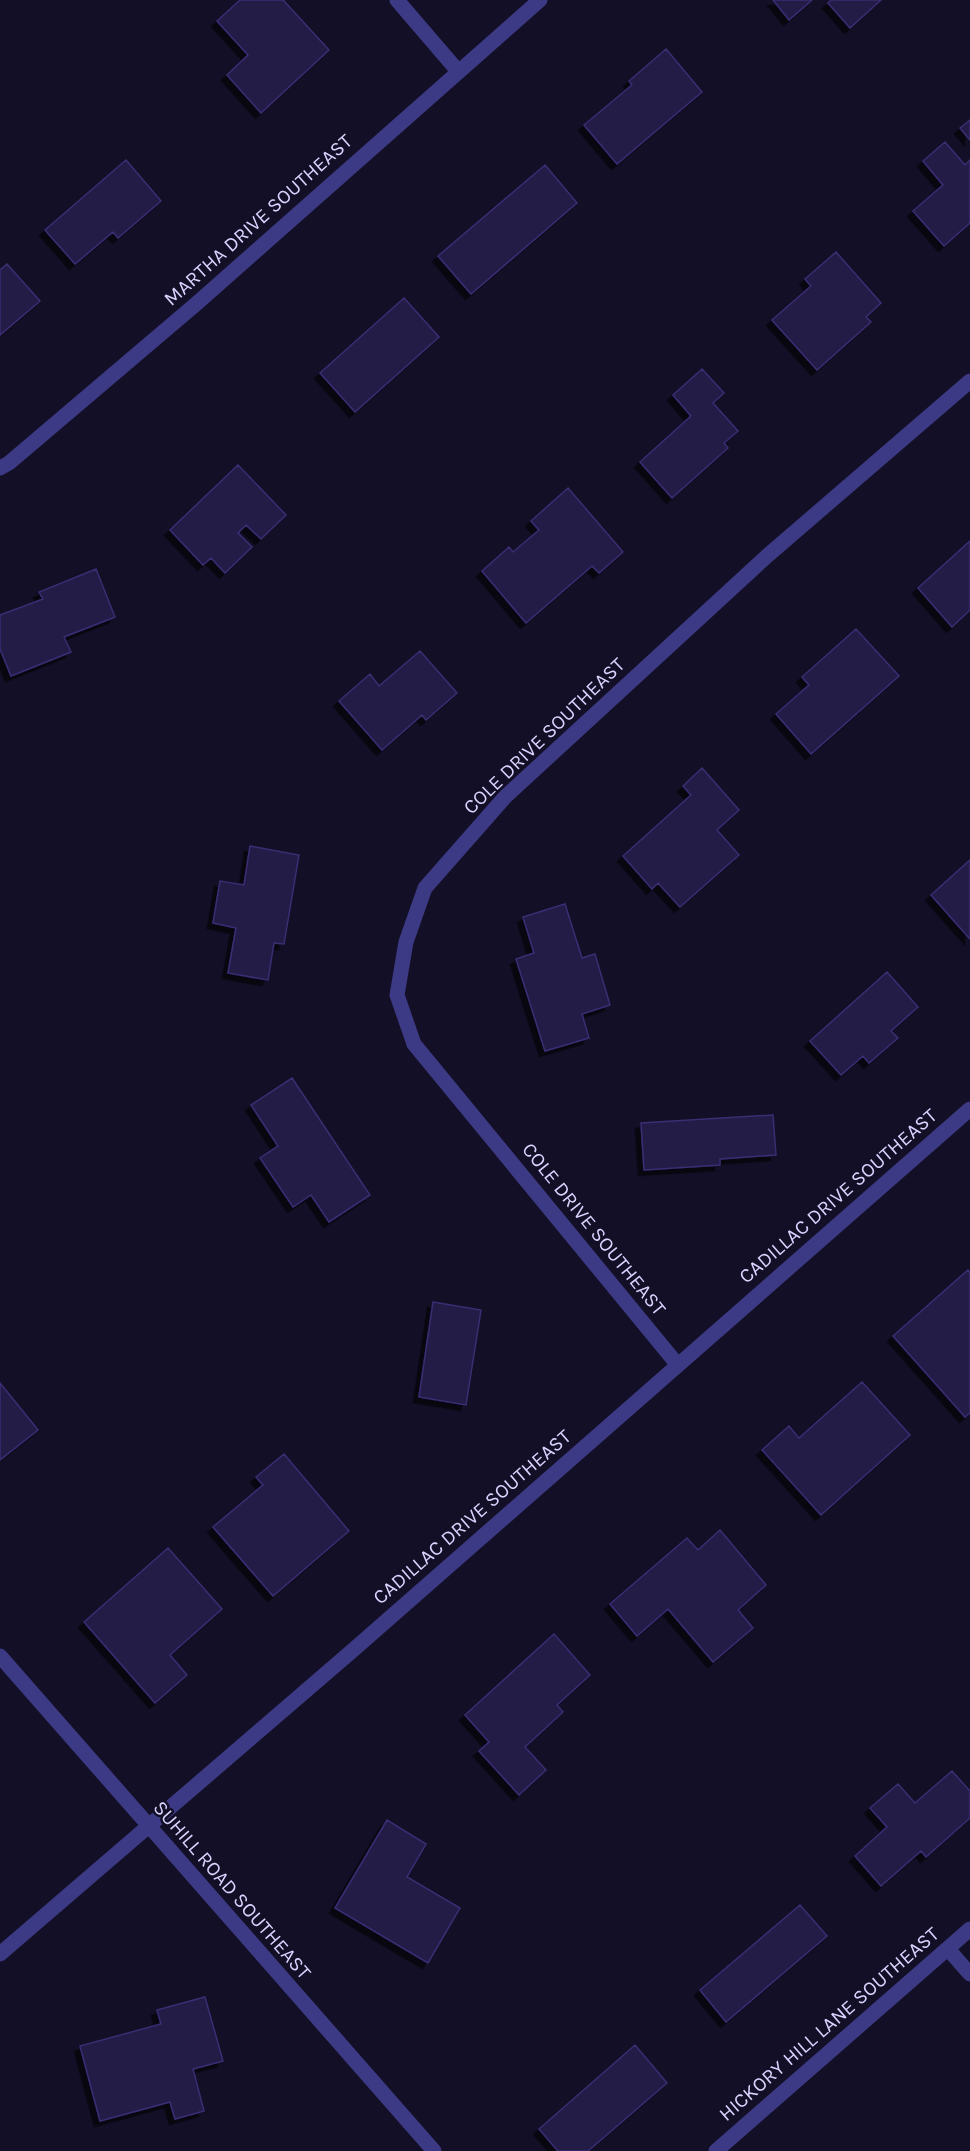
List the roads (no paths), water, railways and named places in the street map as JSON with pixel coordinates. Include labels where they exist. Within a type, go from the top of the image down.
[{"type":"street","points":[[397,0],[458,70]]},
{"type":"street","name":"MARTHA DRIVE SOUTHEAST","points":[[0,468],[18,456],[196,304],[458,70],[540,0]]},
{"type":"street","name":"COLE DRIVE SOUTHEAST","points":[[677,1364],[414,1044],[397,995],[406,942],[425,888],[506,797],[767,556],[970,381]]},
{"type":"street","name":"CADILLAC DRIVE SOUTHEAST","points":[[0,1954],[352,1651],[970,1109]]},
{"type":"street","name":"SUHILL ROAD SOUTHEAST","points":[[0,1656],[434,2151]]},
{"type":"street","name":"HICKORY HILL LANE SOUTHEAST","points":[[716,2151],[970,1929]]},
{"type":"street","points":[[948,1949],[970,1974]]}]
